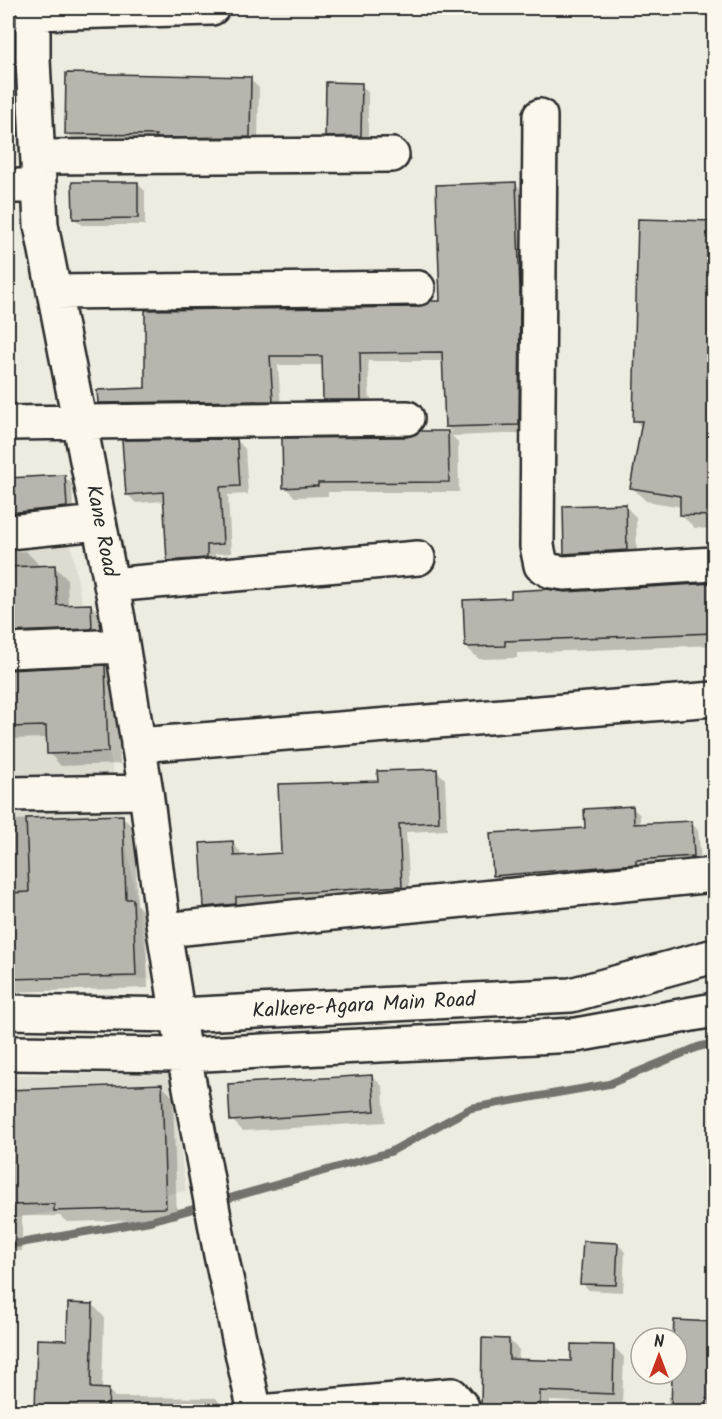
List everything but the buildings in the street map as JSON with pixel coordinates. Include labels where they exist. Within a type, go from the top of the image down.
[{"type":"street","points":[[33,10],[212,8]]},
{"type":"street","name":"Kane Road","points":[[33,10],[20,58],[39,171],[41,225],[122,646],[146,792],[164,930],[184,1055],[221,1255],[255,1412]]},
{"type":"street","points":[[540,116],[537,546],[541,565],[551,571],[564,573],[714,564]]},
{"type":"street","points":[[8,186],[39,171],[392,154]]},
{"type":"street","points":[[54,292],[418,288]]},
{"type":"street","points":[[8,423],[406,418]]},
{"type":"street","points":[[8,532],[99,523]]},
{"type":"street","points":[[111,585],[418,558]]},
{"type":"street","points":[[8,651],[122,646]]},
{"type":"street","points":[[138,745],[714,699]]},
{"type":"street","points":[[8,794],[146,792]]},
{"type":"street","points":[[164,930],[714,875]]},
{"type":"street","name":"Kalkere-Agara Main Road","points":[[8,1012],[179,1015],[571,995],[714,956]]},
{"type":"street","name":"Kalkere-Agara Main Road","points":[[8,1053],[184,1055],[576,1035],[714,1010]]},
{"type":"street","points":[[260,1412],[452,1395],[462,1407],[462,1412]]},
{"type":"shaded area","points":[[8,482],[60,485],[151,979],[8,978]]},
{"type":"shaded area","points":[[170,1073],[186,1191],[8,1219],[8,1075]]},
{"type":"waterway","points":[[216,1202],[390,1152],[471,1108],[609,1084],[698,1047],[714,1043]]},
{"type":"waterway","points":[[8,1245],[150,1221],[204,1206]]}]
